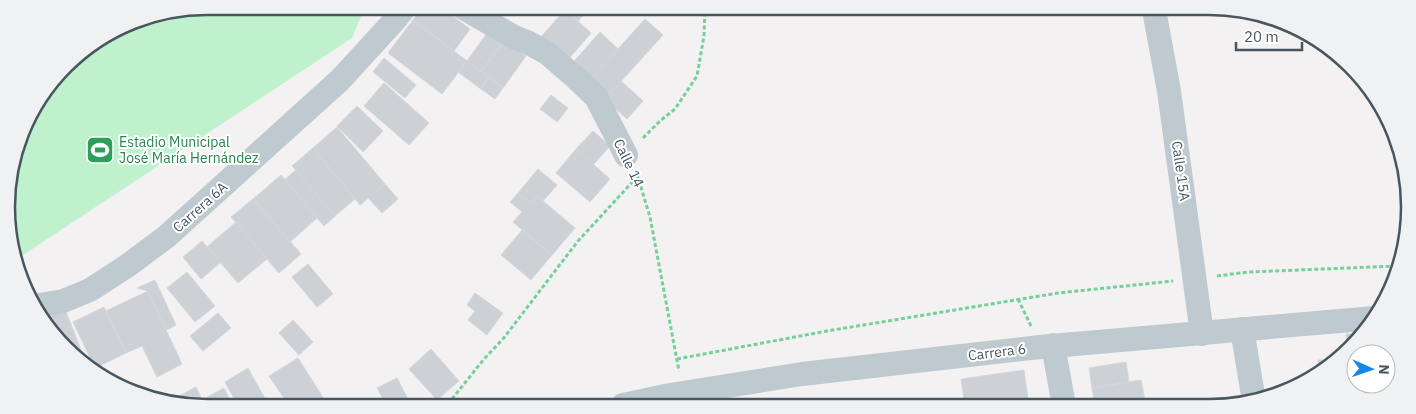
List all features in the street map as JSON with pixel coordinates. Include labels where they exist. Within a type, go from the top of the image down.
[{"type":"street","name":"Carrera 6A","points":[[42,305],[63,301],[90,290],[166,237],[340,80],[399,15]]},
{"type":"street","name":"Calle 14","points":[[476,15],[547,53],[576,78],[596,97],[626,155]]},
{"type":"street","name":"Calle 15A","points":[[1155,15],[1169,91],[1202,334]]},
{"type":"street","name":"Carrera 6","points":[[653,399],[802,374],[1053,345],[1202,334],[1365,319]]},
{"type":"street","points":[[1242,329],[1253,393]]},
{"type":"street","points":[[1053,345],[1063,399]]},
{"type":"path","points":[[626,155],[660,121],[676,109],[697,76],[704,36],[705,15]]},
{"type":"path","name":"Calle 14","points":[[626,155],[638,176],[650,217],[683,393]]},
{"type":"path","points":[[452,399],[484,359],[503,339],[578,240],[638,176]]},
{"type":"path","points":[[677,360],[828,331],[1058,293],[1248,272],[1392,266]]},
{"type":"green space","name":"Estadio Municipal José María Hernández","points":[[194,15],[362,15],[352,38],[22,256],[15,220],[15,194],[25,145],[47,100],[71,71],[100,47],[145,25]]},
{"type":"building","points":[[416,15],[451,15],[470,29],[454,51],[413,20]]},
{"type":"building","points":[[561,15],[571,15],[591,33],[566,62],[539,39]]},
{"type":"building","points":[[571,15],[583,15],[578,21]]},
{"type":"building","points":[[645,19],[663,35],[605,99],[587,83]]},
{"type":"building","points":[[413,20],[467,61],[442,94],[388,53]]},
{"type":"building","points":[[490,29],[505,40],[481,71],[467,61]]},
{"type":"building","points":[[600,32],[618,49],[587,83],[569,67]]},
{"type":"building","points":[[505,40],[526,56],[503,88],[481,71]]},
{"type":"building","points":[[384,58],[416,85],[405,98],[373,72]]},
{"type":"building","points":[[467,61],[489,77],[481,89],[458,72]]},
{"type":"building","points":[[489,77],[503,88],[495,99],[481,89]]},
{"type":"building","points":[[621,81],[643,101],[627,119],[605,99]]},
{"type":"building","points":[[384,83],[429,123],[409,145],[364,106]]},
{"type":"building","points":[[551,95],[568,108],[557,122],[540,109]]},
{"type":"building","points":[[357,106],[383,131],[363,152],[337,126]]},
{"type":"building","points":[[337,127],[385,184],[360,205],[313,148]]},
{"type":"building","points":[[593,131],[610,146],[593,165],[576,149]]},
{"type":"building","points":[[313,148],[355,199],[335,216],[292,166]]},
{"type":"building","points":[[576,149],[610,179],[590,202],[556,173]]},
{"type":"building","points":[[538,169],[557,185],[543,201],[537,196],[531,204],[518,193]]},
{"type":"building","points":[[296,170],[335,216],[324,226],[284,180]]},
{"type":"building","points":[[281,175],[317,218],[290,242],[253,199]]},
{"type":"building","points":[[385,184],[398,199],[382,213],[368,198]]},
{"type":"building","points":[[518,193],[531,204],[537,196],[575,228],[552,255],[513,222],[522,212],[510,202]]},
{"type":"building","points":[[253,199],[301,254],[279,273],[231,217]]},
{"type":"building","points":[[236,222],[267,259],[238,283],[207,247]]},
{"type":"building","points":[[522,230],[552,255],[531,280],[501,255]]},
{"type":"building","points":[[202,241],[221,262],[201,279],[183,257]]},
{"type":"building","points":[[308,264],[333,294],[317,307],[292,277]]},
{"type":"building","points":[[187,272],[215,306],[195,322],[167,288]]},
{"type":"building","points":[[155,280],[176,325],[159,334],[148,291],[137,288]]},
{"type":"building","points":[[148,291],[182,364],[157,377],[142,346],[126,353],[106,311]]},
{"type":"building","points":[[475,293],[503,313],[487,335],[468,320],[475,311],[467,305]]},
{"type":"building","points":[[63,304],[82,353],[63,334],[45,311]]},
{"type":"building","points":[[104,307],[126,353],[99,366],[91,360],[73,322]]},
{"type":"building","points":[[218,313],[231,328],[203,351],[190,336]]},
{"type":"building","points":[[293,320],[313,342],[299,355],[279,333]]},
{"type":"building","points":[[1346,334],[1353,334],[1353,334],[1346,341]]},
{"type":"building","points":[[431,349],[459,381],[436,399],[409,369]]},
{"type":"building","points":[[298,358],[324,399],[285,399],[269,376]]},
{"type":"building","points":[[1318,360],[1325,360],[1318,365]]},
{"type":"building","points":[[1126,362],[1129,382],[1092,388],[1089,368]]},
{"type":"building","points":[[248,368],[265,399],[234,399],[225,382]]},
{"type":"building","points":[[1024,370],[1028,399],[964,399],[961,379]]},
{"type":"building","points":[[397,378],[408,399],[383,399],[377,388]]},
{"type":"building","points":[[1141,380],[1145,399],[1094,399],[1092,388]]},
{"type":"building","points":[[196,387],[202,399],[194,399],[179,396]]},
{"type":"building","points":[[224,388],[230,399],[207,399],[204,399]]},
{"type":"place","name":"Estadio Municipal José María Hernández","points":[[100,150]]}]
